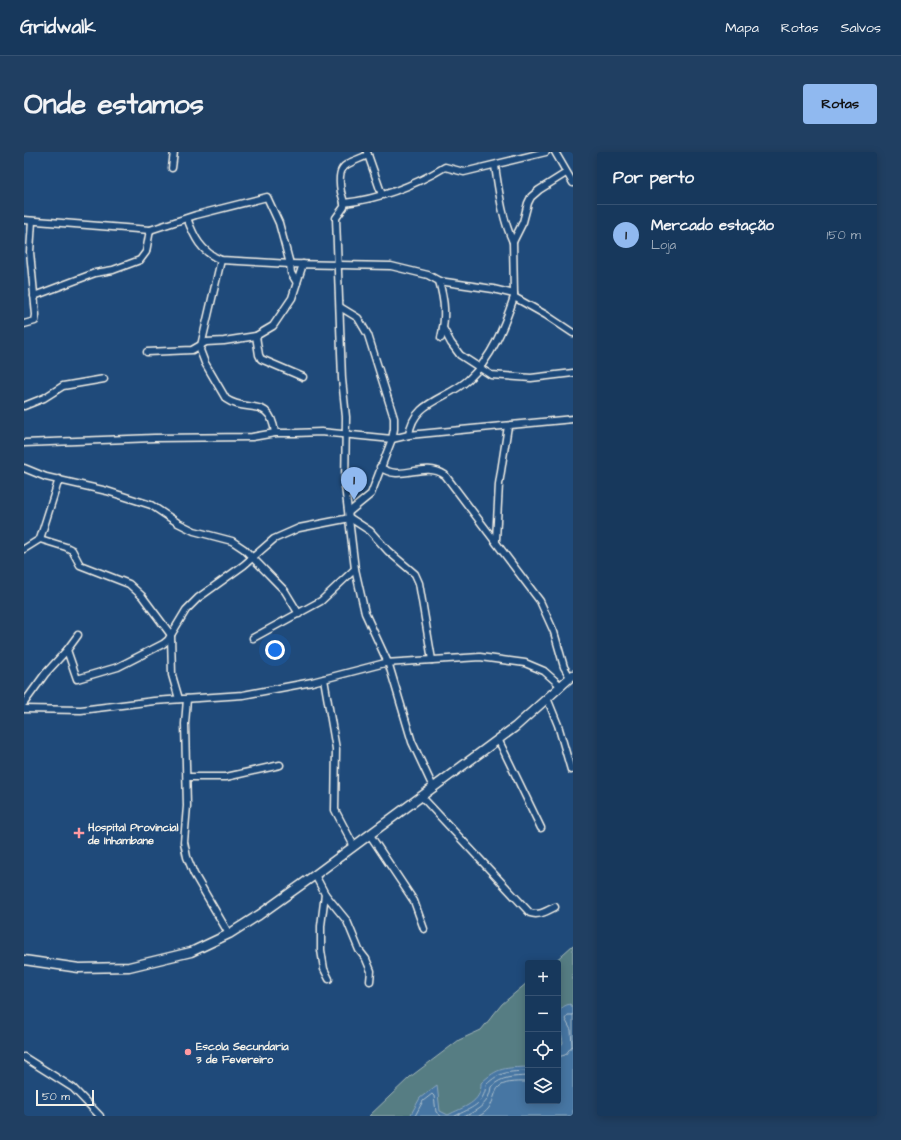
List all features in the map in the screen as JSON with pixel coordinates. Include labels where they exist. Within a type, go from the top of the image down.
[{"type":"main road","points":[[24,960],[78,968],[129,966],[191,952],[229,934],[259,915],[422,797],[433,787],[515,727],[572,676]]},
{"type":"street","points":[[172,168],[174,152]]},
{"type":"street","points":[[344,204],[382,195],[428,178],[445,167],[464,172],[495,166],[546,152]]},
{"type":"street","points":[[555,152],[573,183]]},
{"type":"street","points":[[382,195],[368,154],[343,166],[340,170],[341,193],[344,207],[336,218],[342,380],[346,417],[344,434],[345,486],[350,515],[355,569],[365,613],[387,663],[412,742],[433,787]]},
{"type":"street","points":[[409,435],[411,426],[422,408],[467,380],[477,368],[500,336],[514,296],[513,242],[507,229],[501,207],[495,166]]},
{"type":"street","points":[[513,242],[523,222],[531,197],[566,173]]},
{"type":"street","points":[[24,220],[150,230],[186,218],[267,197],[279,223],[291,273],[297,283]]},
{"type":"street","points":[[186,218],[199,245],[222,260],[290,264],[392,266],[408,269],[428,275],[439,281],[493,289],[514,296],[573,333]]},
{"type":"street","points":[[24,324],[35,320],[30,252],[32,221]]},
{"type":"street","points":[[34,296],[95,273],[113,270],[140,260],[146,252],[150,230]]},
{"type":"street","points":[[222,260],[200,346],[201,355],[226,399],[231,402],[258,407],[266,412],[274,422],[275,433]]},
{"type":"street","points":[[147,352],[192,350],[206,342],[256,336],[277,324],[292,298],[303,264]]},
{"type":"street","points":[[439,281],[444,298],[446,313],[441,338]]},
{"type":"street","points":[[67,650],[78,679],[118,667],[163,644],[171,635],[186,610],[198,598],[252,558],[262,548],[288,531],[350,515],[369,497],[380,466],[392,439],[394,418],[368,335],[358,318],[340,307]]},
{"type":"street","points":[[443,328],[451,343],[460,355],[472,362],[477,368],[491,375],[530,378],[573,373]]},
{"type":"street","points":[[256,336],[259,355],[262,359],[303,377]]},
{"type":"street","points":[[24,406],[44,398],[63,386],[104,379]]},
{"type":"street","points":[[24,443],[161,438],[252,437],[275,433],[321,432],[392,439],[409,435],[573,419]]},
{"type":"street","points":[[496,540],[499,484],[508,426]]},
{"type":"street","points":[[380,466],[391,473],[402,473],[419,469],[434,470],[445,475],[496,540],[540,601],[554,632],[564,667],[572,676]]},
{"type":"street","points":[[24,468],[59,479],[108,491],[151,505],[178,523],[194,530],[232,541],[244,549],[285,591],[299,614]]},
{"type":"street","points":[[24,549],[40,539],[59,479]]},
{"type":"street","points":[[350,515],[370,531],[388,551],[415,574],[419,583],[432,660]]},
{"type":"street","points":[[40,539],[72,550],[80,565],[112,577],[134,588],[142,596],[171,635],[172,675],[179,699]]},
{"type":"street","points":[[253,638],[321,601],[355,569]]},
{"type":"street","points":[[24,703],[45,674],[67,650],[78,635]]},
{"type":"street","points":[[24,709],[81,710],[179,699],[249,694],[283,689],[387,663],[480,657],[525,663],[544,671],[561,686]]},
{"type":"street","points":[[324,679],[336,749],[335,810],[337,818],[354,846]]},
{"type":"street","points":[[547,698],[558,725],[571,770]]},
{"type":"street","points":[[187,699],[185,744],[188,777],[184,842],[187,857],[195,878],[229,934]]},
{"type":"street","points":[[498,739],[541,828]]},
{"type":"street","points":[[188,777],[226,777],[280,765]]},
{"type":"street","points":[[422,797],[530,913],[535,915],[546,912],[554,907]]},
{"type":"street","points":[[370,835],[414,901],[424,929]]},
{"type":"street","points":[[315,875],[325,894],[347,921],[359,950],[366,959],[371,972],[370,981]]},
{"type":"street","points":[[325,894],[321,926],[321,950],[324,969],[329,979]]},
{"type":"street","points":[[24,1057],[60,1078],[73,1088],[100,1116]]},
{"type":"green space","points":[[573,945],[573,1116],[369,1116],[410,1077],[459,1040],[481,1030],[502,1004],[525,985],[525,1104],[561,1104],[561,960],[556,960]]},
{"type":"water","points":[[570,1004],[573,1008],[573,1116],[410,1116],[420,1098],[437,1085],[440,1111],[448,1115],[465,1107],[475,1100],[480,1090],[481,1083],[492,1074],[502,1069],[513,1068],[525,1067],[525,1104],[561,1104],[561,1045],[563,1043],[561,1034],[561,1009]]},
{"type":"place","name":"Mercado estação","points":[[354,500]]},
{"type":"place","name":"Hospital Provincial de Inhambane","points":[[79,833]]},
{"type":"place","name":"Escola Secundaria 3 de Fevereiro","points":[[188,1052]]}]
